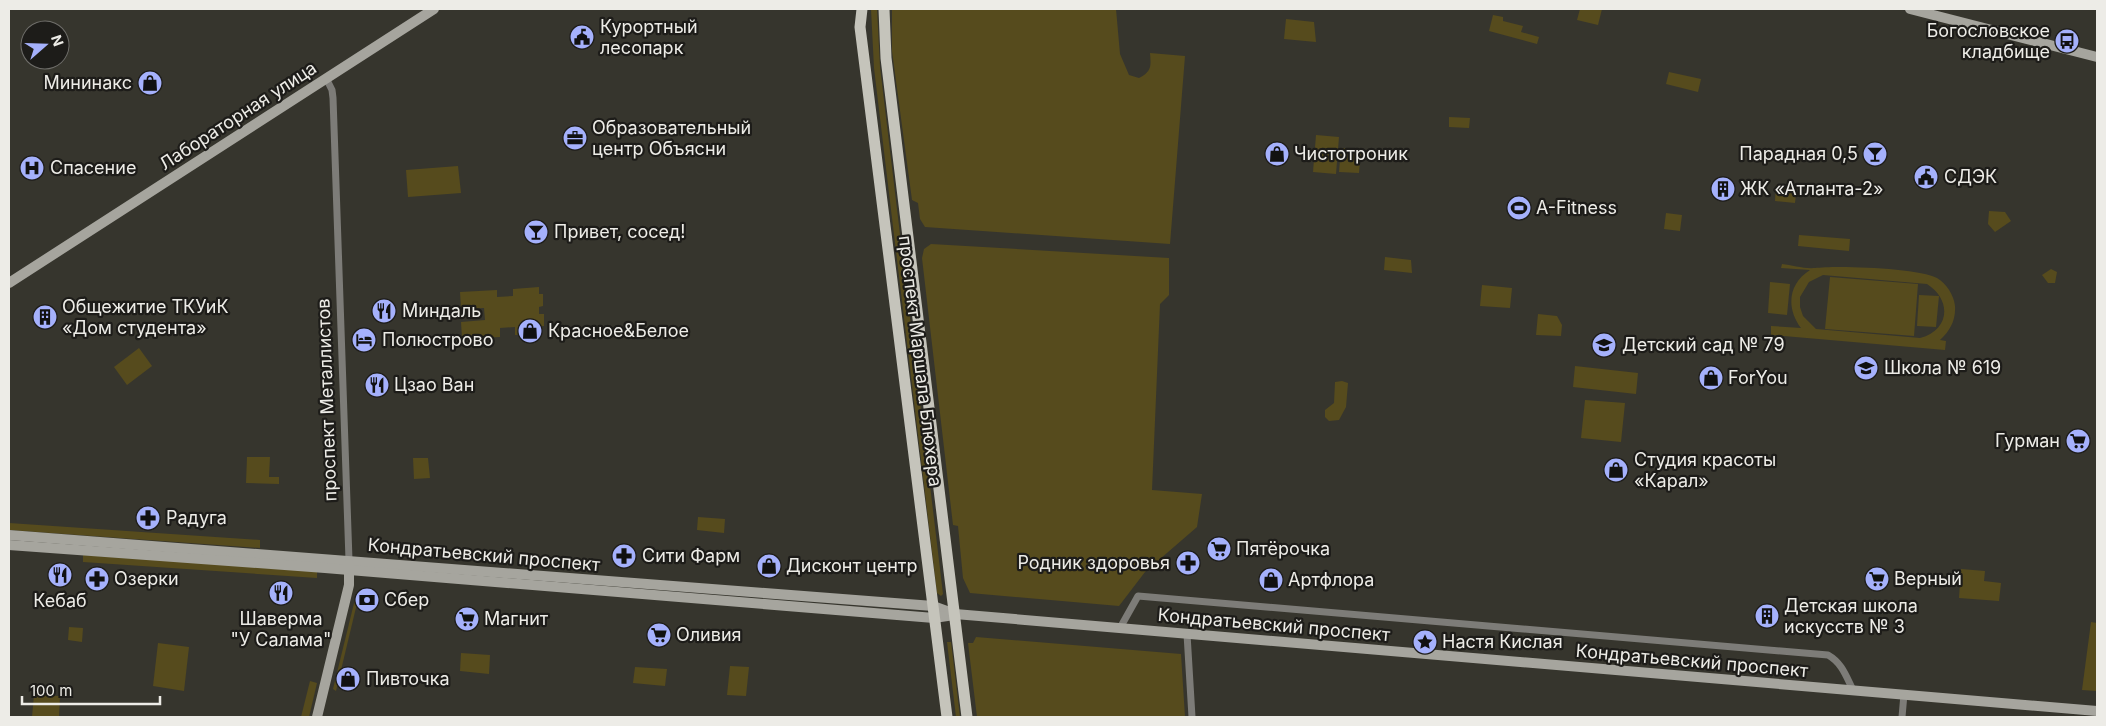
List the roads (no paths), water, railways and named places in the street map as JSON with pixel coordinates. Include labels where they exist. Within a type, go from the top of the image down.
[{"type":"main road","name":"проспект Маршала Блюхера","points":[[862,9],[860,27],[947,717]]},
{"type":"main road","name":"проспект Маршала Блюхера","points":[[884,9],[886,58],[968,717]]},
{"type":"street","name":"Лабораторная улица","points":[[9,282],[434,9]]},
{"type":"street","points":[[1910,9],[2097,57]]},
{"type":"street","name":"проспект Металлистов","points":[[317,717],[349,585],[333,98],[332,90],[326,78]]},
{"type":"street","name":"Кондратьевский проспект","points":[[9,535],[934,618],[955,614]]},
{"type":"street","name":"Кондратьевский проспект","points":[[9,545],[349,565],[933,606],[955,614],[2097,711]]},
{"type":"street","points":[[1120,628],[1138,596],[1828,656],[1836,660],[1852,690]]},
{"type":"street","points":[[1187,634],[1192,717]]},
{"type":"street","points":[[1902,717],[1904,694]]},
{"type":"place","name":"Курортный лесопарк","points":[[582,37]]},
{"type":"place","name":"Богословское кладбище","points":[[2067,41]]},
{"type":"place","name":"Мининакс","points":[[150,83]]},
{"type":"place","name":"Образовательный центр Объясни","points":[[575,138]]},
{"type":"place","name":"Чистотроник","points":[[1277,154]]},
{"type":"place","name":"Парадная 0,5","points":[[1875,154]]},
{"type":"place","name":"Спасение","points":[[32,168]]},
{"type":"place","name":"СДЭК","points":[[1926,177]]},
{"type":"place","name":"ЖК «Атланта-2»","points":[[1723,189]]},
{"type":"place","name":"A-Fitness","points":[[1519,208]]},
{"type":"place","name":"Привет, сосед!","points":[[536,232]]},
{"type":"place","name":"Миндаль","points":[[384,311]]},
{"type":"place","name":"Общежитие ТКУиК «Дом студента»","points":[[45,317]]},
{"type":"place","name":"Красное&Белое","points":[[530,331]]},
{"type":"place","name":"Полюстрово","points":[[364,340]]},
{"type":"place","name":"Детский сад № 79","points":[[1604,345]]},
{"type":"place","name":"Школа № 619","points":[[1866,368]]},
{"type":"place","name":"ForYou","points":[[1711,378]]},
{"type":"place","name":"Цзао Ван","points":[[377,385]]},
{"type":"place","name":"Гурман","points":[[2078,441]]},
{"type":"place","name":"Студия красоты «Карал»","points":[[1616,470]]},
{"type":"place","name":"Радуга","points":[[148,518]]},
{"type":"place","name":"Пятёрочка","points":[[1219,549]]},
{"type":"place","name":"Сити Фарм","points":[[624,556]]},
{"type":"place","name":"Родник здоровья","points":[[1188,563]]},
{"type":"place","name":"Дисконт центр","points":[[769,566]]},
{"type":"place","name":"Кебаб","points":[[60,575]]},
{"type":"place","name":"Озерки","points":[[97,579]]},
{"type":"place","name":"Верный","points":[[1877,579]]},
{"type":"place","name":"Артфлора","points":[[1271,580]]},
{"type":"place","name":"Шаверма \"У Салама\"","points":[[281,593]]},
{"type":"place","name":"Сбер","points":[[367,600]]},
{"type":"place","name":"Детская школа искусств № 3","points":[[1767,616]]},
{"type":"place","name":"Магнит","points":[[467,619]]},
{"type":"place","name":"Оливия","points":[[659,635]]},
{"type":"place","name":"Настя Кислая","points":[[1425,642]]},
{"type":"place","name":"Пивточка","points":[[348,679]]}]
